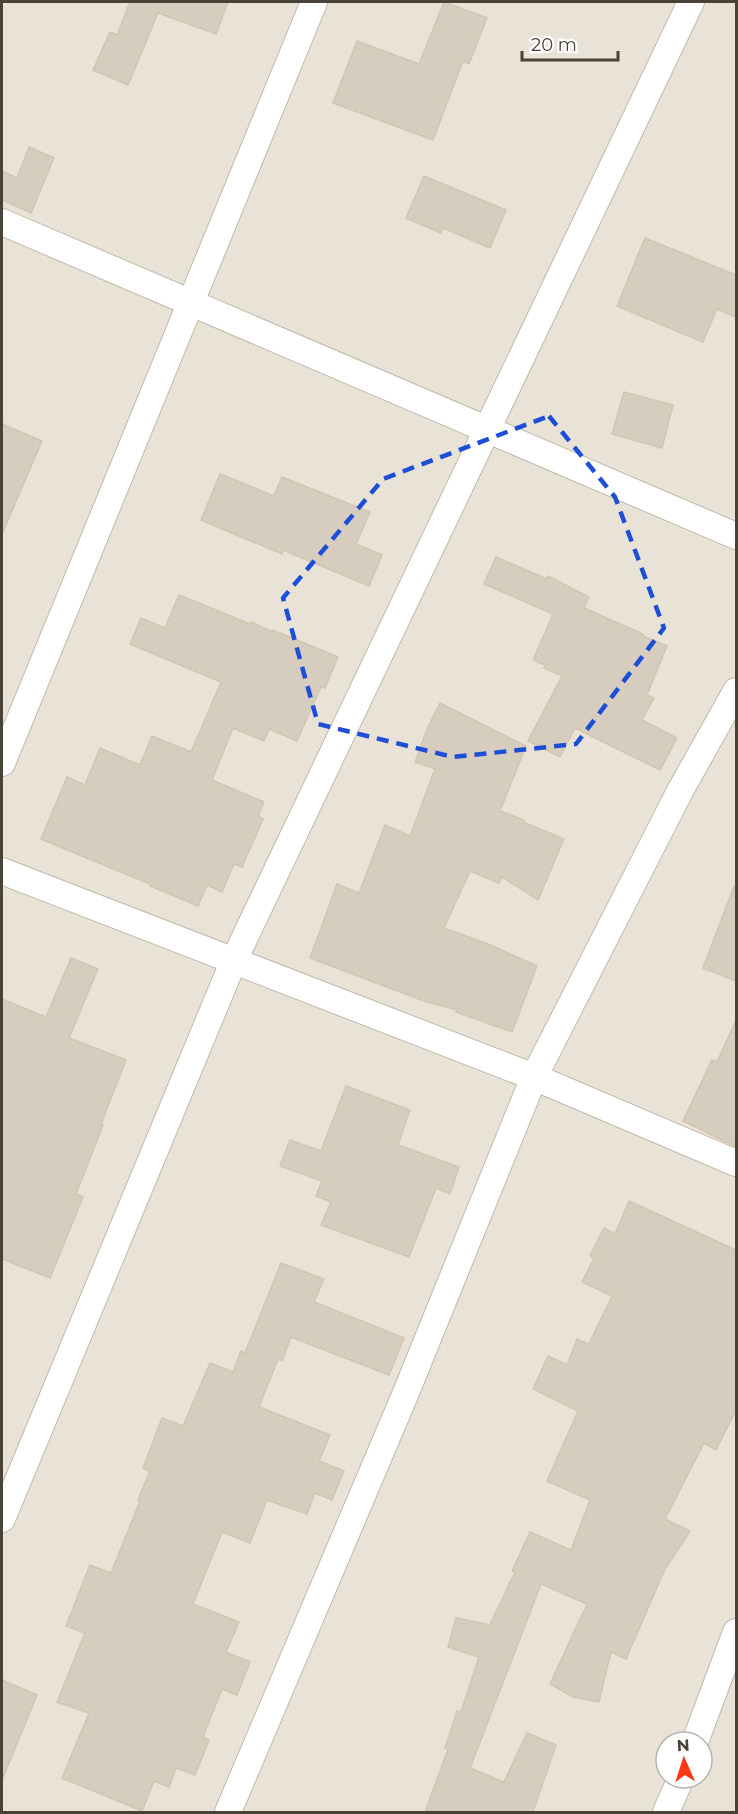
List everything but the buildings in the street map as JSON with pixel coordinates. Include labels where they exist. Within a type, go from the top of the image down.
[{"type":"street","points":[[2,763],[189,302],[314,2]]},
{"type":"street","points":[[2,1519],[234,960],[691,2]]},
{"type":"street","points":[[2,222],[736,536]]},
{"type":"street","points":[[228,1812],[405,1395],[534,1077],[680,791],[736,691]]},
{"type":"street","points":[[2,871],[534,1077],[736,1162]]},
{"type":"street","points":[[699,1730],[736,1632]]},
{"type":"street","points":[[666,1812],[676,1790]]},
{"type":"highlighted area","points":[[549,416],[615,497],[664,628],[576,744],[453,757],[318,724],[283,598],[383,479]]},
{"type":"shaded area","points":[[2,2],[736,2],[736,1812],[2,1812]]}]
